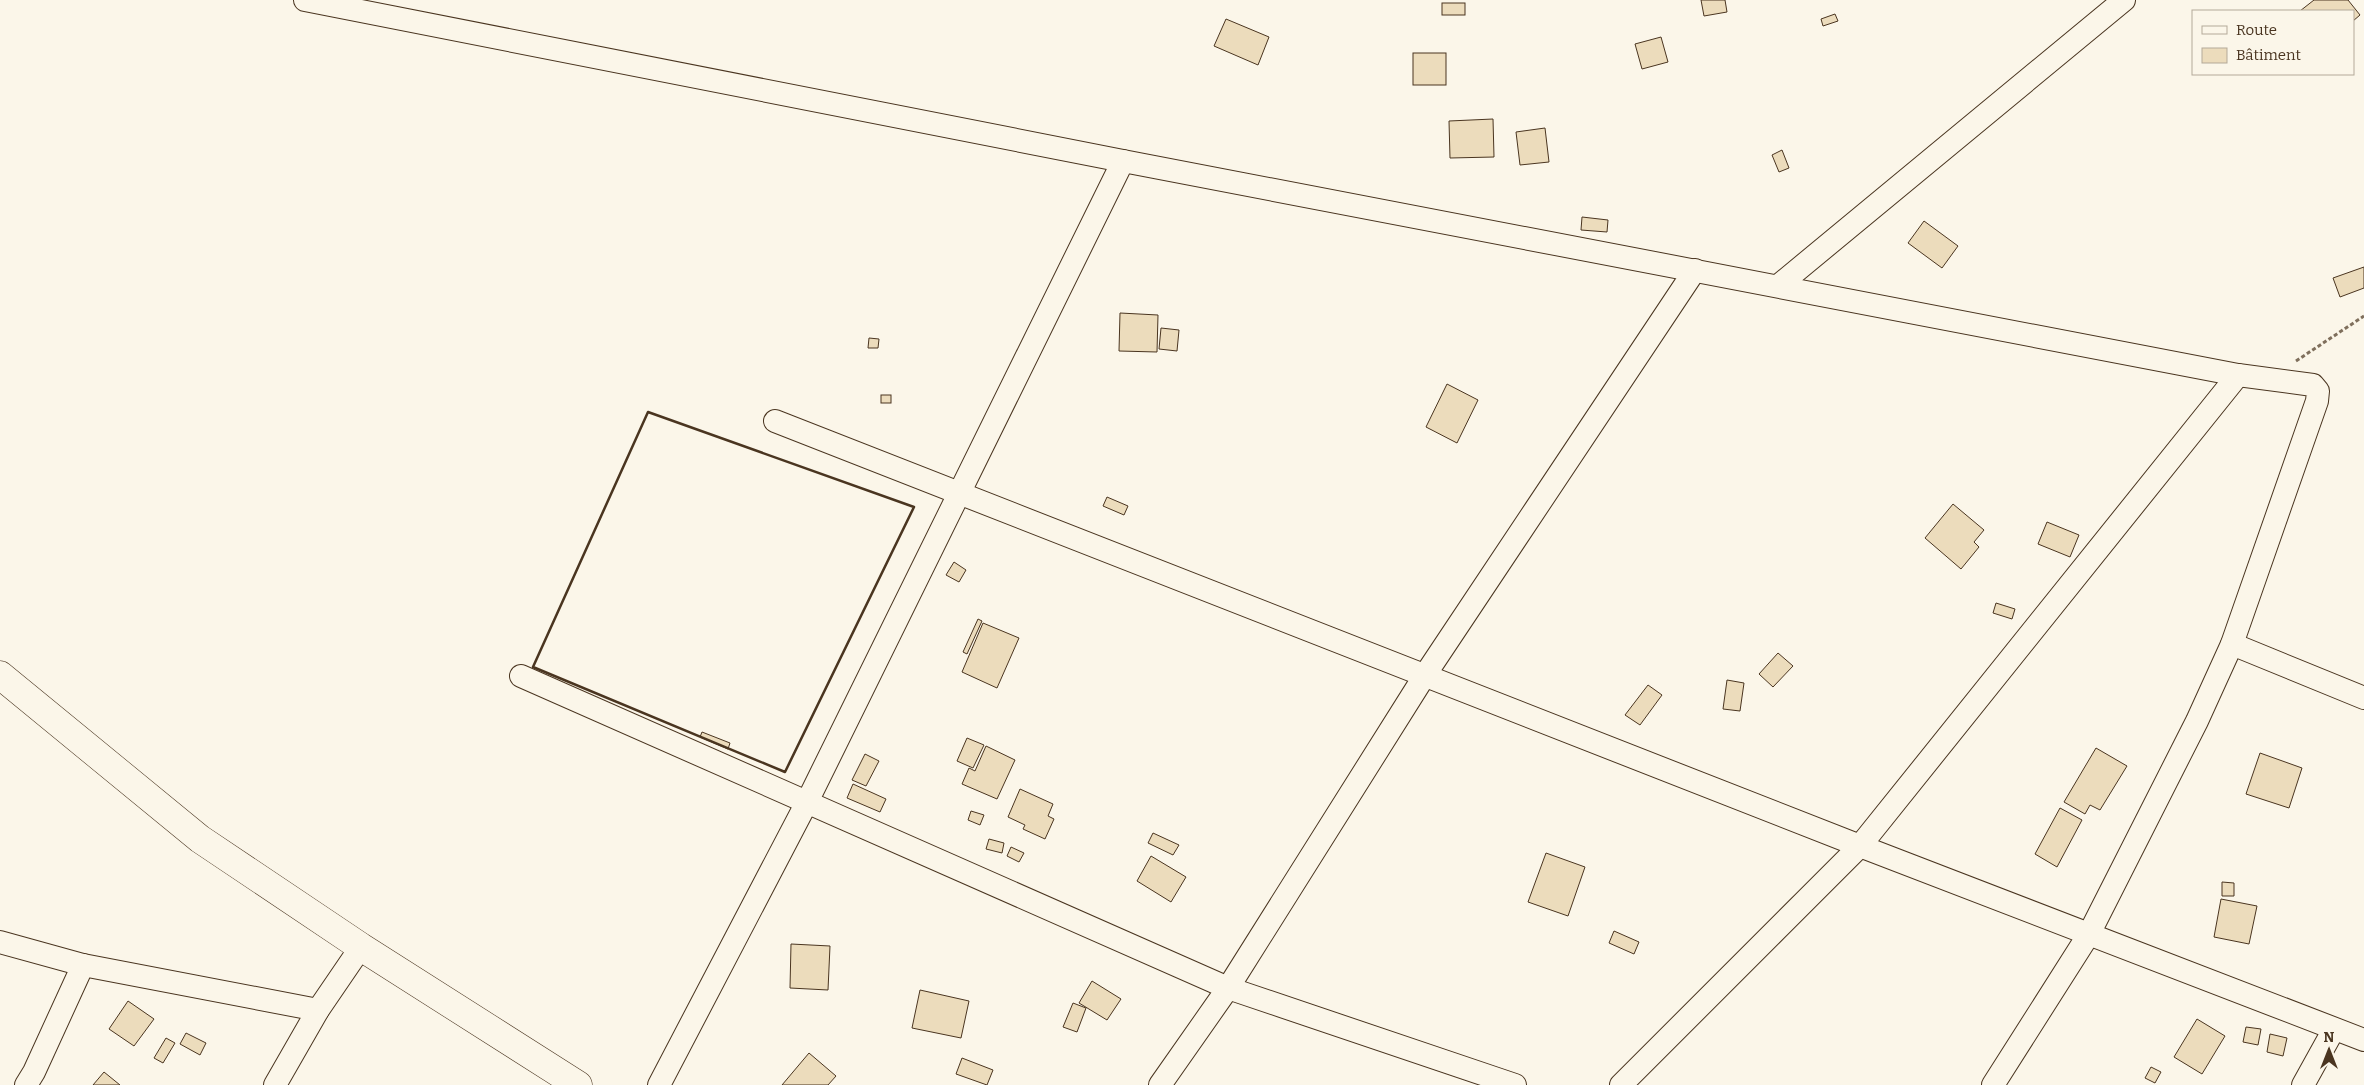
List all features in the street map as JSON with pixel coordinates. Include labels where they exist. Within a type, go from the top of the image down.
[{"type":"highway","points":[[0,675],[200,839],[361,947],[578,1085]]},
{"type":"street","points":[[305,0],[1123,161],[2238,375],[2313,385],[2318,391],[2317,400],[2232,644],[2197,721],[2090,934],[1993,1085]]},
{"type":"street","points":[[1778,286],[2124,0]]},
{"type":"street","points":[[659,1085],[806,802],[1123,161]]},
{"type":"street","points":[[1160,1085],[1228,988],[1425,675],[1695,270]]},
{"type":"street","points":[[1621,1085],[1860,846],[2238,375]]},
{"type":"street","points":[[775,421],[1860,846],[2364,1040]]},
{"type":"street","points":[[2232,644],[2364,698]]},
{"type":"street","points":[[521,676],[1228,988],[1515,1085]]},
{"type":"street","points":[[0,942],[83,965],[318,1010]]},
{"type":"street","points":[[275,1085],[318,1010],[361,947]]},
{"type":"street","points":[[26,1085],[34,1072],[83,965]]},
{"type":"street","points":[[2303,1085],[2334,1028]]},
{"type":"path","points":[[2289,363],[2297,361],[2364,316]]},
{"type":"building","points":[[1701,0],[1725,0],[1727,12],[1704,16]]},
{"type":"building","points":[[2314,0],[2348,0],[2360,15],[2354,20],[2354,10],[2301,10]]},
{"type":"building","points":[[1442,3],[1465,3],[1465,15],[1442,15]]},
{"type":"building","points":[[1835,14],[1838,21],[1823,26],[1821,19]]},
{"type":"building","points":[[1226,19],[1269,37],[1258,65],[1214,46]]},
{"type":"building","points":[[1661,37],[1668,62],[1642,69],[1635,44]]},
{"type":"building","points":[[1413,53],[1446,53],[1446,85],[1413,85]]},
{"type":"building","points":[[1493,119],[1494,157],[1450,158],[1449,121]]},
{"type":"building","points":[[1545,128],[1549,162],[1520,165],[1516,132]]},
{"type":"building","points":[[1782,150],[1789,168],[1779,172],[1772,155]]},
{"type":"building","points":[[1582,217],[1608,220],[1607,232],[1581,230]]},
{"type":"building","points":[[1924,221],[1958,246],[1942,268],[1908,243]]},
{"type":"building","points":[[2364,267],[2364,288],[2340,297],[2333,278]]},
{"type":"building","points":[[1120,313],[1158,315],[1157,352],[1119,351]]},
{"type":"building","points":[[1161,328],[1179,330],[1177,351],[1159,349]]},
{"type":"building","points":[[869,338],[879,339],[878,348],[868,348]]},
{"type":"building","points":[[1447,384],[1478,400],[1457,443],[1426,427]]},
{"type":"building","points":[[881,395],[891,395],[891,403],[881,403]]},
{"type":"building","points":[[1107,497],[1128,506],[1124,515],[1103,506]]},
{"type":"building","points":[[1953,504],[1984,530],[1974,542],[1979,547],[1961,569],[1925,538]]},
{"type":"building","points":[[2047,522],[2079,535],[2070,557],[2038,544]]},
{"type":"building","points":[[954,562],[966,570],[959,582],[946,575]]},
{"type":"building","points":[[1996,603],[2015,609],[2012,619],[1993,613]]},
{"type":"building","points":[[978,619],[982,621],[967,654],[963,652]]},
{"type":"building","points":[[983,623],[1019,638],[997,688],[962,672]]},
{"type":"building","points":[[1778,653],[1793,666],[1773,687],[1759,674]]},
{"type":"building","points":[[1727,680],[1744,683],[1740,711],[1723,709]]},
{"type":"building","points":[[1648,685],[1662,695],[1640,725],[1625,715]]},
{"type":"building","points":[[702,732],[730,743],[728,749],[700,737]]},
{"type":"building","points":[[967,738],[984,745],[973,768],[957,761]]},
{"type":"building","points":[[986,746],[1015,760],[997,799],[962,784],[969,768],[975,771]]},
{"type":"building","points":[[2096,748],[2127,766],[2100,810],[2090,805],[2085,814],[2064,802]]},
{"type":"building","points":[[2260,753],[2302,768],[2289,808],[2246,794]]},
{"type":"building","points":[[865,754],[879,761],[866,786],[852,780]]},
{"type":"building","points":[[853,784],[886,799],[880,812],[847,798]]},
{"type":"building","points":[[1020,789],[1053,804],[1048,816],[1054,819],[1045,839],[1023,829],[1025,825],[1008,817]]},
{"type":"building","points":[[2060,808],[2082,820],[2057,867],[2035,854]]},
{"type":"building","points":[[971,811],[984,815],[980,825],[968,820]]},
{"type":"building","points":[[1153,833],[1179,845],[1173,855],[1148,843]]},
{"type":"building","points":[[989,839],[1004,843],[1002,853],[986,849]]},
{"type":"building","points":[[1011,847],[1024,853],[1019,862],[1007,856]]},
{"type":"building","points":[[1546,853],[1585,867],[1568,916],[1528,902]]},
{"type":"building","points":[[1151,856],[1186,877],[1171,902],[1137,881]]},
{"type":"building","points":[[2222,882],[2234,883],[2234,896],[2222,896]]},
{"type":"building","points":[[2221,899],[2257,906],[2249,944],[2214,937]]},
{"type":"building","points":[[1614,931],[1639,942],[1634,954],[1609,943]]},
{"type":"building","points":[[791,944],[830,946],[828,990],[790,988]]},
{"type":"building","points":[[1092,981],[1121,999],[1107,1020],[1079,1003]]},
{"type":"building","points":[[920,990],[969,1001],[961,1038],[912,1028]]},
{"type":"building","points":[[128,1001],[154,1019],[134,1046],[109,1029]]},
{"type":"building","points":[[1073,1003],[1086,1008],[1077,1032],[1063,1027]]},
{"type":"building","points":[[2197,1019],[2225,1036],[2202,1074],[2174,1057]]},
{"type":"building","points":[[2246,1027],[2261,1029],[2258,1045],[2243,1042]]},
{"type":"building","points":[[186,1033],[206,1043],[200,1055],[180,1044]]},
{"type":"building","points":[[2270,1034],[2287,1038],[2283,1056],[2267,1052]]},
{"type":"building","points":[[166,1038],[175,1043],[163,1063],[154,1058]]},
{"type":"building","points":[[809,1053],[836,1076],[828,1085],[782,1085]]},
{"type":"building","points":[[962,1058],[993,1070],[987,1085],[956,1074]]},
{"type":"building","points":[[2151,1067],[2161,1072],[2155,1083],[2145,1078]]},
{"type":"building","points":[[104,1072],[120,1085],[93,1085]]},
{"type":"wall","points":[[648,412],[914,507],[785,772],[533,667],[648,412]]}]
